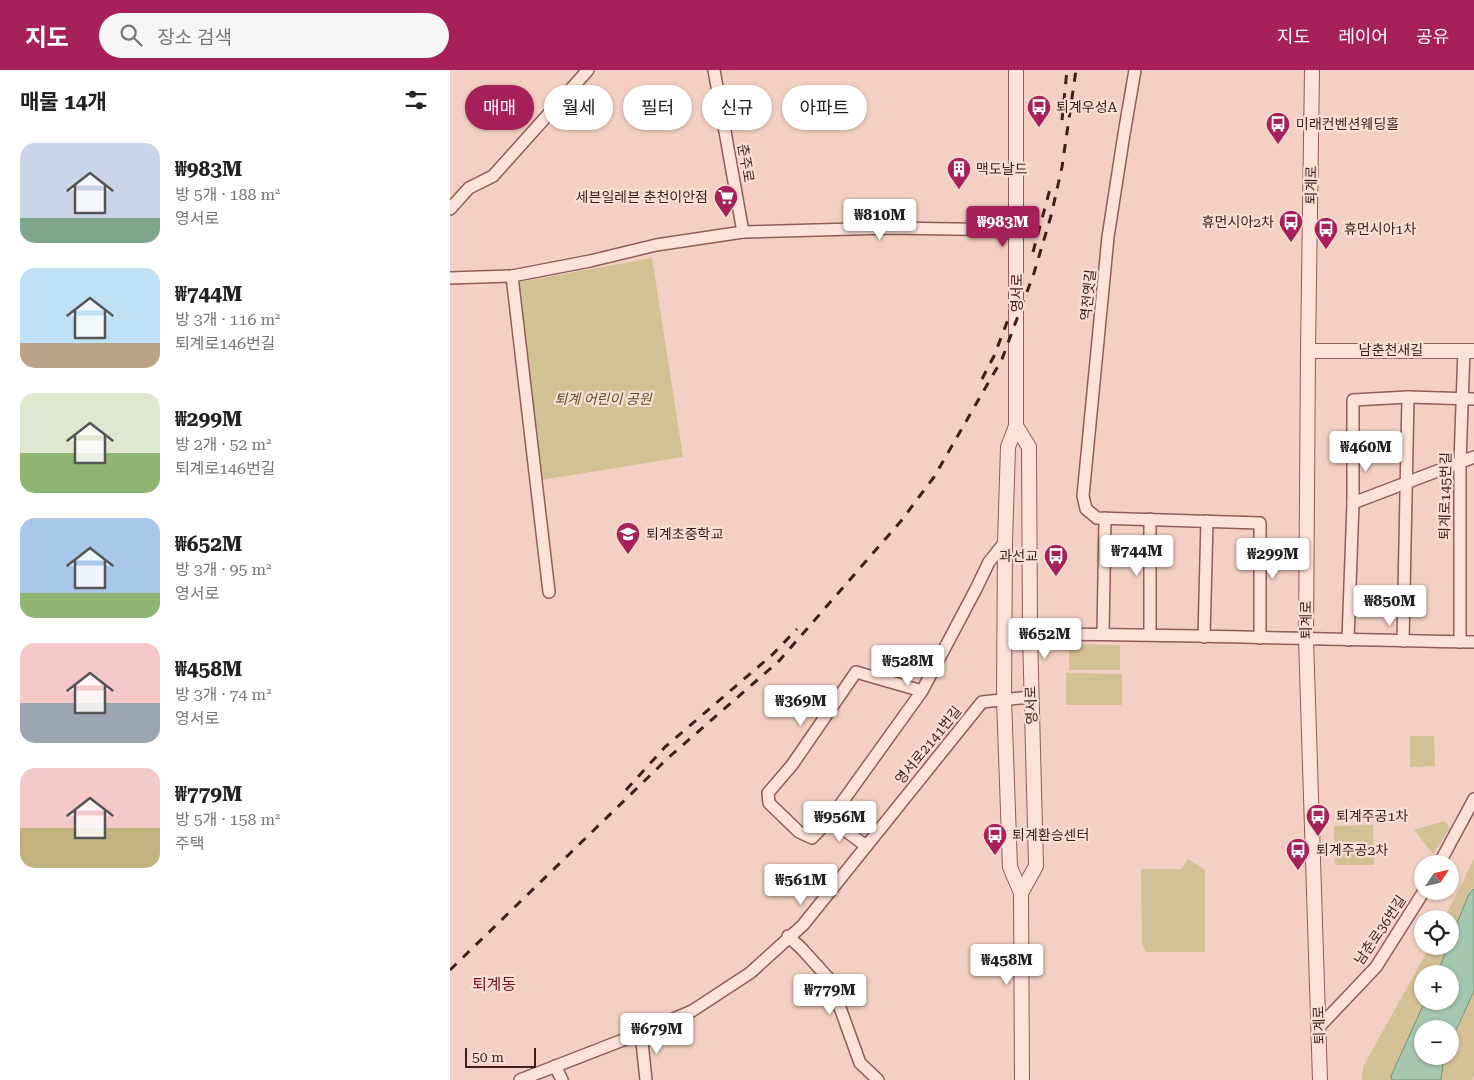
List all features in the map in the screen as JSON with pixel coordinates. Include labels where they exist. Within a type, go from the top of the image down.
[{"type":"street","points":[[450,209],[469,188],[493,176],[588,70]]},
{"type":"street","name":"춘주로","points":[[714,70],[743,232]]},
{"type":"street","name":"영서로","points":[[1016,70],[1016,426],[1008,447],[1004,699],[1010,867],[1020,893],[1022,1080]]},
{"type":"street","name":"역전옛길","points":[[1101,518],[1086,509],[1083,496],[1108,237],[1135,70]]},
{"type":"street","name":"퇴계로","points":[[1312,70],[1306,639],[1320,1080]]},
{"type":"street","points":[[450,278],[512,276],[656,246],[743,232],[890,228],[1017,230]]},
{"type":"street","points":[[512,276],[549,592]]},
{"type":"street","name":"남춘천새길","points":[[1308,351],[1469,350]]},
{"type":"street","name":"퇴계로145번길","points":[[1460,642],[1460,462],[1468,399],[1469,350]]},
{"type":"street","points":[[1403,641],[1408,397]]},
{"type":"street","points":[[1348,640],[1353,503],[1353,400],[1408,397],[1468,399]]},
{"type":"street","name":"영서로","points":[[1016,426],[1028,448],[1031,697],[1036,866],[1020,893]]},
{"type":"street","points":[[1353,503],[1474,458]]},
{"type":"street","points":[[1103,634],[1101,518],[1150,519],[1260,523],[1260,638]]},
{"type":"street","points":[[1150,519],[1150,634]]},
{"type":"street","points":[[1204,637],[1207,521]]},
{"type":"street","points":[[922,691],[856,672],[792,765],[768,794],[768,803],[799,832],[812,838],[830,819],[922,691],[989,562],[1005,542]]},
{"type":"street","points":[[1030,634],[1150,634],[1204,637],[1474,642]]},
{"type":"street","name":"영서로2141번길","points":[[520,1080],[641,1033],[699,1007],[750,973],[802,925],[982,702],[1031,697]]},
{"type":"street","points":[[1444,855],[1474,799]]},
{"type":"street","points":[[830,819],[866,846]]},
{"type":"street","name":"남춘로36번길","points":[[1319,1027],[1376,967],[1418,900]]},
{"type":"street","points":[[788,936],[830,980],[860,1063],[878,1080]]},
{"type":"street","points":[[641,1033],[646,1080]]},
{"type":"street","points":[[555,1066],[562,1080]]},
{"type":"green space","name":"퇴계 어린이 공원","points":[[652,258],[683,457],[541,480],[519,282]]},
{"type":"green space","points":[[1069,644],[1120,645],[1120,670],[1069,670]]},
{"type":"green space","points":[[1066,673],[1122,674],[1122,705],[1066,705]]},
{"type":"green space","points":[[1410,736],[1434,736],[1435,766],[1410,767]]},
{"type":"green space","points":[[1444,821],[1450,828],[1433,854],[1414,830]]},
{"type":"green space","points":[[1373,825],[1374,865],[1335,865],[1334,826]]},
{"type":"green space","points":[[1188,859],[1205,870],[1205,952],[1146,952],[1142,944],[1141,869],[1181,869]]},
{"type":"green space","points":[[1474,859],[1474,889],[1469,894],[1459,918],[1459,910],[1448,910],[1454,900],[1459,900],[1459,889]]},
{"type":"green space","points":[[1425,955],[1444,955],[1441,965],[1419,965]]},
{"type":"green space","points":[[1414,975],[1414,1010],[1421,1010],[1417,1020],[1414,1020],[1414,1026],[1392,1076],[1392,1080],[1362,1080],[1363,1067]]},
{"type":"green space","points":[[1474,991],[1474,1075],[1472,1080],[1441,1080],[1442,1065],[1459,1065],[1459,1024]]},
{"type":"shaded area","points":[[1474,889],[1474,991],[1459,1024],[1459,1020],[1416,1020],[1421,1010],[1459,1010],[1459,965],[1441,965],[1444,955],[1459,955],[1459,918],[1469,894]]},
{"type":"shaded area","points":[[1414,1025],[1414,1065],[1443,1065],[1441,1080],[1392,1080],[1391,1076]]},
{"type":"railway","points":[[1062,120],[1067,70]]},
{"type":"railway","points":[[450,970],[668,758],[779,661],[901,521],[934,477],[1002,359],[1034,273],[1051,216],[1062,167],[1076,70]]},
{"type":"railway","points":[[1033,252],[1050,189]]},
{"type":"railway","points":[[982,379],[994,356],[1009,317]]},
{"type":"railway","points":[[626,790],[665,747],[772,655],[797,629]]},
{"type":"place","name":"퇴계우성A","points":[[1039,128]]},
{"type":"place","name":"미래컨벤션웨딩홀","points":[[1278,145]]},
{"type":"place","name":"맥도날드","points":[[959,190]]},
{"type":"place","name":"세븐일레븐 춘천이안점","points":[[726,218]]},
{"type":"place","name":"휴먼시아2차","points":[[1291,243]]},
{"type":"place","name":"휴먼시아1차","points":[[1326,250]]},
{"type":"place","name":"퇴계초중학교","points":[[628,555]]},
{"type":"place","name":"과선교","points":[[1056,577]]},
{"type":"place","name":"퇴계주공1차","points":[[1318,837]]},
{"type":"place","name":"퇴계환승센터","points":[[995,856]]},
{"type":"place","name":"퇴계주공2차","points":[[1298,871]]},
{"type":"district","name":"퇴계동","points":[[494,984]]}]
